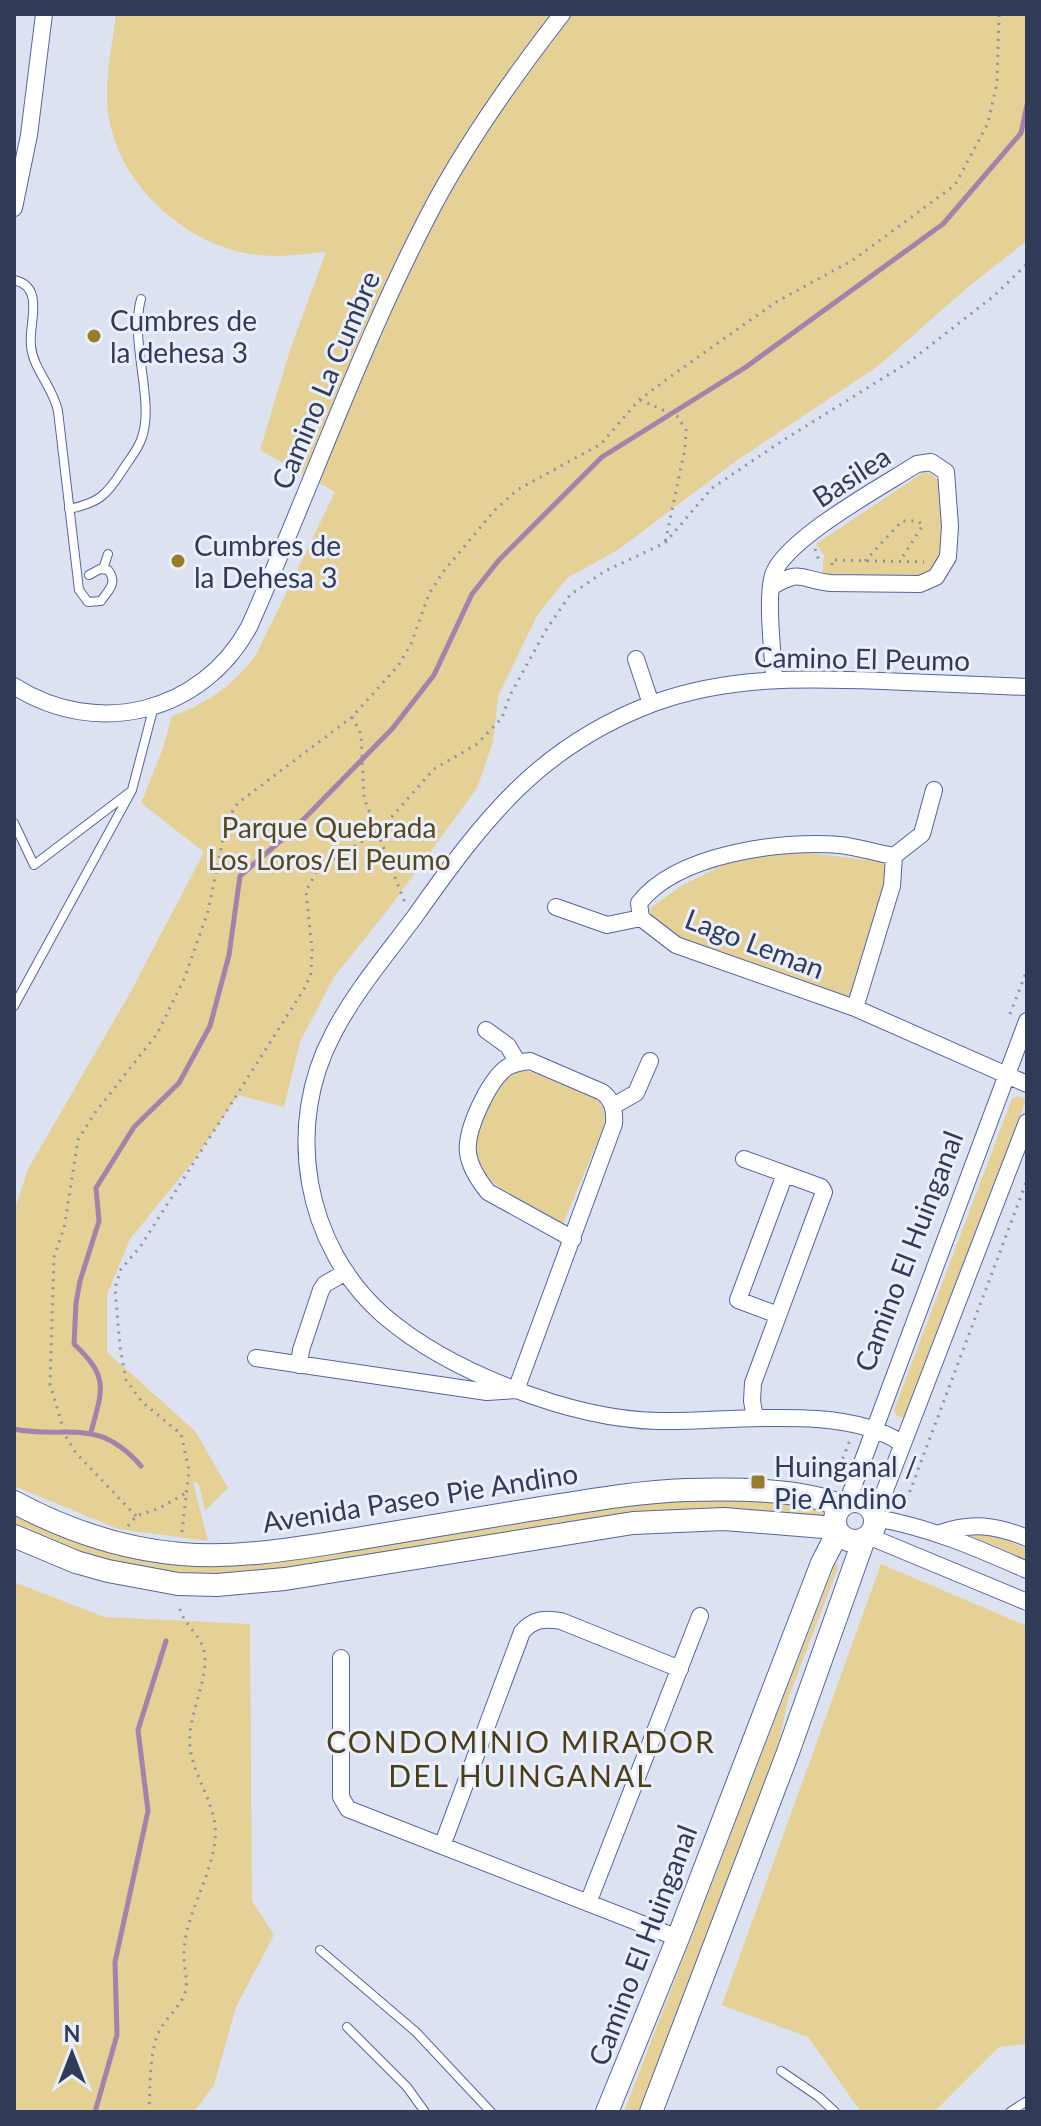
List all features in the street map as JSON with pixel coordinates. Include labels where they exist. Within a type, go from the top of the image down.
[{"type":"street","points":[[14,208],[29,135],[44,14]]},
{"type":"street","name":"Camino La Cumbre","points":[[14,686],[35,698],[73,710],[117,713],[154,706],[203,682],[219,670],[241,641],[256,611],[341,405],[429,214],[494,108],[562,14]]},
{"type":"street","name":"Basilea","points":[[771,587],[778,565],[803,538],[917,464],[931,462],[942,468],[948,478],[950,526],[945,565],[930,580]]},
{"type":"street","points":[[774,679],[771,587],[793,575],[805,575],[818,582],[920,584],[930,580]]},
{"type":"street","points":[[636,659],[651,704]]},
{"type":"street","name":"Camino El Peumo","points":[[901,1443],[873,1429],[811,1419],[679,1422],[627,1419],[570,1408],[516,1390],[460,1363],[401,1329],[369,1301],[346,1272],[326,1235],[312,1192],[305,1146],[307,1109],[317,1071],[333,1034],[354,999],[466,845],[517,788],[586,736],[651,704],[719,685],[774,679],[1027,687]]},
{"type":"street","points":[[894,856],[922,834],[934,790]]},
{"type":"street","name":"Lago Leman","points":[[855,1008],[892,886],[894,856],[842,845],[792,844],[695,865],[650,889],[639,903],[641,918],[676,945],[855,1008],[1027,1084]]},
{"type":"street","name":"Lago Leman","points":[[556,907],[607,925],[641,918]]},
{"type":"street","name":"Camino El Huinganal","points":[[845,1504],[1027,1021]]},
{"type":"street","points":[[486,1030],[508,1046],[518,1063]]},
{"type":"street","points":[[516,1390],[573,1239],[614,1124],[613,1106],[602,1092],[530,1061],[518,1063],[499,1075],[474,1118],[468,1152],[478,1180],[488,1192],[573,1239]]},
{"type":"street","points":[[613,1106],[636,1093],[650,1061]]},
{"type":"street","points":[[651,2112],[787,1755],[901,1443],[1027,1122]]},
{"type":"street","points":[[744,1159],[821,1187],[824,1192],[753,1383],[755,1418]]},
{"type":"street","points":[[778,1315],[738,1300],[785,1174]]},
{"type":"street","points":[[299,1365],[321,1290],[325,1284],[346,1272]]},
{"type":"street","name":"Camino El Peumo","points":[[256,1358],[487,1392],[516,1390]]},
{"type":"street","name":"Avenida Paseo Pie Andino","points":[[14,1502],[53,1522],[102,1540],[155,1551],[213,1556],[285,1550],[583,1501],[667,1491],[770,1492],[845,1504]]},
{"type":"street","points":[[1027,1570],[940,1533],[905,1523],[870,1526],[853,1541],[837,1530],[835,1518],[845,1504],[862,1502],[870,1526],[886,1546],[944,1566],[1027,1602]]},
{"type":"street","name":"Avenida Paseo Pie Andino","points":[[14,1536],[97,1568],[178,1584],[217,1585],[285,1579],[633,1523],[724,1519],[837,1530]]},
{"type":"street","points":[[940,1533],[981,1525],[1006,1529],[1027,1538]]},
{"type":"street","name":"Camino El Huinganal","points":[[607,2112],[837,1530]]},
{"type":"street","points":[[588,1903],[700,1616]]},
{"type":"street","points":[[442,1846],[522,1632],[530,1622],[548,1619],[561,1621],[680,1669]]},
{"type":"street","points":[[341,1658],[341,1797],[348,1809],[678,1938]]},
{"type":"lane","points":[[14,280],[29,288],[34,296],[31,351],[56,401],[79,590],[88,602],[101,601],[113,584],[113,577],[103,569],[89,575]]},
{"type":"lane","points":[[69,509],[92,504],[109,492],[141,441],[145,407],[136,317],[141,299]]},
{"type":"lane","points":[[103,569],[108,554]]},
{"type":"lane","points":[[14,1006],[132,790],[154,706]]},
{"type":"lane","points":[[14,823],[34,865],[132,790]]},
{"type":"lane","points":[[320,1950],[416,2032],[491,2112]]},
{"type":"lane","points":[[347,2027],[407,2087],[425,2112]]},
{"type":"lane","points":[[781,2071],[801,2083],[835,2112]]},
{"type":"lane","points":[[1010,2112],[1027,2101]]},
{"type":"path","points":[[136,1516],[76,1453],[65,1435],[50,1384],[54,1257],[64,1228],[78,1140],[94,1114],[157,1034],[185,977],[208,911],[227,820],[238,803],[352,717],[398,666],[411,644],[429,594],[443,572],[495,510],[517,490],[601,444],[639,400],[776,302],[853,260],[955,185],[988,123],[997,83],[999,14]]},
{"type":"path","points":[[182,1537],[189,1470],[181,1434],[142,1402],[126,1380],[116,1317],[115,1288],[121,1269],[140,1247],[306,986],[311,973],[312,950],[306,891],[318,869],[379,831],[434,769],[477,744],[502,718],[510,695],[538,643],[570,595],[605,571],[665,543],[712,488],[909,362],[995,295],[1027,264]]},
{"type":"path","points":[[639,400],[677,416],[686,430],[685,449],[665,543]]},
{"type":"path","points":[[865,561],[902,521],[918,521],[923,525],[900,561]]},
{"type":"path","points":[[803,538],[814,548],[820,564],[818,582]]},
{"type":"path","points":[[820,564],[832,565],[832,560],[924,562],[930,580]]},
{"type":"path","points":[[352,717],[361,734],[364,798],[412,920]]},
{"type":"path","points":[[904,1507],[1027,1180]]},
{"type":"path","points":[[127,1528],[136,1516],[160,1508],[186,1493]]},
{"type":"path","points":[[149,2112],[159,2030],[187,1990],[184,1951],[187,1932],[207,1877],[215,1840],[215,1820],[195,1770],[190,1746],[205,1656],[197,1636],[182,1618],[178,1584]]},
{"type":"green space","name":"Parque Quebrada Los Loros/El Peumo","points":[[116,14],[1027,14],[1027,241],[968,287],[878,366],[736,461],[618,550],[567,578],[538,614],[498,696],[493,742],[477,788],[390,907],[334,977],[300,1042],[284,1107],[238,1095],[195,1159],[130,1239],[107,1295],[107,1352],[195,1431],[228,1488],[205,1511],[199,1484],[193,1482],[208,1541],[118,1529],[14,1486],[14,1212],[28,1169],[130,993],[204,852],[141,803],[172,716],[197,706],[218,692],[238,676],[256,655],[335,492],[260,450],[290,350],[326,252],[272,256],[240,252],[190,231],[147,195],[130,172],[110,122],[107,84]]},
{"type":"green space","points":[[924,472],[937,481],[943,500],[941,549],[932,570],[915,580],[822,575],[824,555],[816,544]]},
{"type":"green space","points":[[792,851],[886,862],[885,885],[850,999],[653,932],[650,908],[681,886],[727,863]]},
{"type":"green space","points":[[521,1071],[532,1072],[595,1098],[603,1110],[605,1124],[563,1224],[506,1193],[480,1166],[475,1150],[478,1130],[489,1106],[506,1081]]},
{"type":"green space","points":[[1018,1096],[1024,1098],[1025,1103],[907,1415],[902,1418],[894,1410],[1012,1099]]},
{"type":"green space","points":[[674,1499],[772,1501],[829,1508],[831,1515],[825,1520],[767,1512],[347,1563],[232,1573],[176,1572],[120,1564],[66,1549],[14,1525],[14,1513],[79,1541],[135,1558],[183,1564],[231,1564],[279,1561]]},
{"type":"green space","points":[[988,1532],[1027,1549],[1027,1560],[971,1536]]},
{"type":"green space","points":[[835,1564],[839,1565],[788,1699],[769,1772],[640,2112],[624,2112]]},
{"type":"green space","points":[[881,1564],[1027,1626],[1027,2044],[999,2047],[934,2112],[861,2112],[808,2037],[722,2005]]},
{"type":"green space","points":[[14,1582],[104,1617],[250,1624],[252,1901],[274,1935],[236,2007],[214,2085],[194,2112],[14,2112]]},
{"type":"waterway","points":[[91,1432],[100,1384],[93,1365],[74,1344],[80,1281],[99,1221],[96,1188],[134,1127],[179,1083],[210,1026],[229,955],[240,876],[293,830],[392,729],[434,675],[472,594],[499,560],[602,457],[746,367],[943,224],[1021,133],[1027,105]]},
{"type":"waterway","points":[[14,1429],[95,1435],[125,1450],[141,1466]]},
{"type":"waterway","points":[[95,2112],[117,2035],[115,1962],[148,1811],[138,1730],[166,1641]]},
{"type":"place","name":"Cumbres de la dehesa 3","points":[[94,336]]},
{"type":"place","name":"Cumbres de la Dehesa 3","points":[[178,561]]},
{"type":"place","name":"Huinganal / Pie Andino","points":[[758,1482]]},
{"type":"district","name":"CONDOMINIO MIRADOR DEL HUINGANAL","points":[[521,1758]]}]
